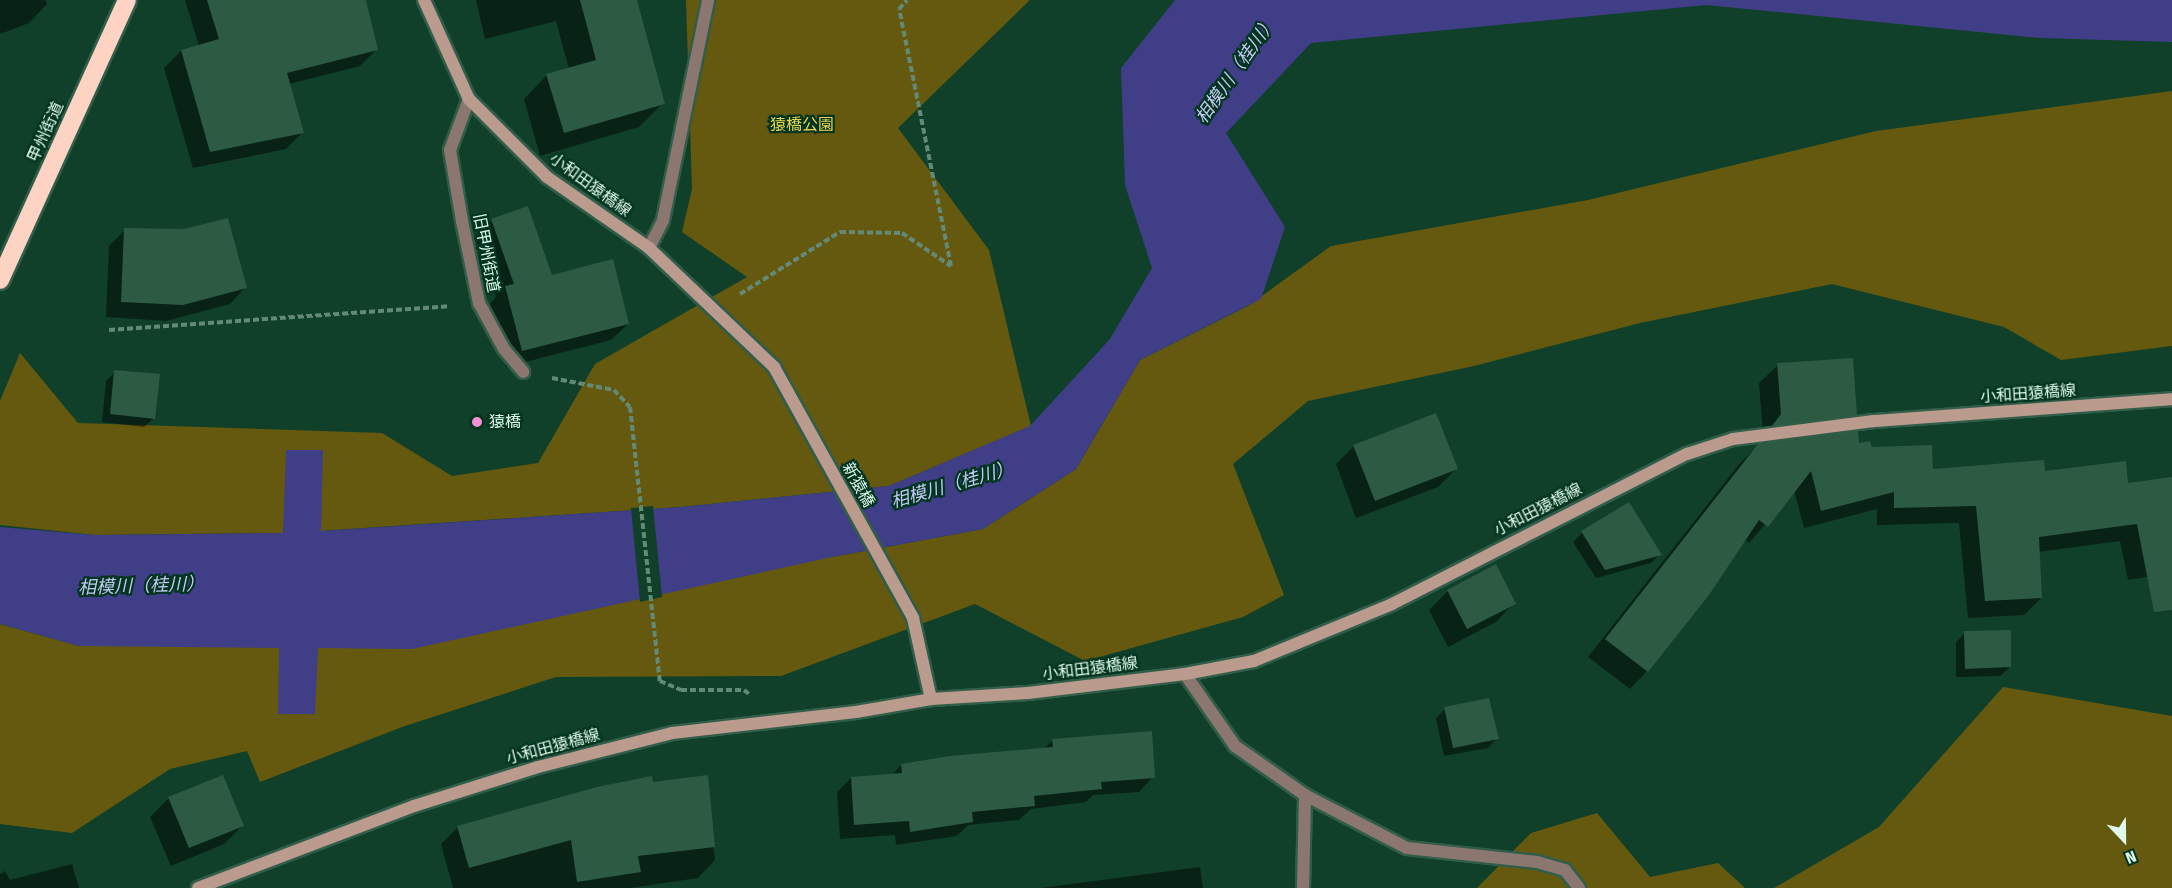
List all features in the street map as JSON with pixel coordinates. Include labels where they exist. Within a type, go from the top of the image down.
[{"type":"highway","name":"甲州街道","points":[[0,280],[127,0]]},
{"type":"main road","name":"小和田猿橋線","points":[[424,0],[433,27],[470,99],[547,177],[649,248],[774,367]]},
{"type":"main road","name":"新猿橋","points":[[774,367],[913,618],[931,699]]},
{"type":"main road","name":"小和田猿橋線","points":[[198,888],[414,806],[538,766],[672,733],[856,712],[931,699],[1028,693],[1185,674],[1254,661],[1342,625],[1688,454],[1733,439],[1874,421],[2172,399]]},
{"type":"street","points":[[649,248],[663,220],[708,0]]},
{"type":"street","name":"旧甲州街道","points":[[470,99],[450,150],[479,303],[504,348],[523,372]]},
{"type":"street","points":[[1185,674],[1235,746],[1305,795],[1407,848],[1537,862],[1565,870],[1579,888]]},
{"type":"street","points":[[1303,888],[1305,795]]},
{"type":"path","points":[[732,285],[741,294],[840,232],[902,232],[951,266],[899,9],[907,0]]},
{"type":"path","points":[[109,330],[479,303]]},
{"type":"path","points":[[523,372],[614,390],[630,407],[635,430],[660,681],[681,690]]},
{"type":"green space","name":"猿橋公園","points":[[686,0],[1030,0],[898,128],[989,250],[1031,426],[889,486],[681,507],[289,533],[95,535],[0,525],[0,401],[20,353],[78,423],[382,433],[452,476],[538,463],[595,364],[747,277],[682,232],[692,189]]},
{"type":"green space","points":[[2172,91],[2172,346],[2061,360],[2004,327],[1832,284],[1640,323],[1474,366],[1308,401],[1233,464],[1284,595],[1243,617],[1085,661],[975,604],[781,676],[556,677],[402,727],[260,782],[247,751],[170,769],[72,833],[0,824],[0,624],[79,646],[832,557],[983,529],[1076,469],[1140,360],[1248,306],[1331,246],[1588,200],[1876,131]]},
{"type":"green space","points":[[2003,687],[2172,716],[2172,888],[1774,888],[1879,827]]},
{"type":"green space","points":[[1597,813],[1650,877],[1718,863],[1745,888],[1477,888],[1531,833]]},
{"type":"water","name":"相模川（桂川）","points":[[1175,0],[2172,0],[2172,42],[2040,38],[1706,5],[1311,43],[1226,133],[1285,227],[1261,299],[1140,360],[1076,469],[983,529],[832,557],[412,649],[318,648],[315,714],[278,714],[279,648],[79,646],[0,624],[0,527],[95,535],[283,533],[286,450],[323,450],[321,531],[681,507],[889,486],[1030,426],[1110,339],[1152,268],[1125,185],[1121,68]]},
{"type":"pier","points":[[653,506],[662,597],[640,602],[631,508]]},
{"type":"building","points":[[207,0],[366,0],[378,50],[287,73],[304,133],[210,152],[181,50],[219,39]]},
{"type":"building","points":[[580,0],[637,0],[665,104],[564,133],[546,74],[596,60]]},
{"type":"building","points":[[528,206],[552,275],[613,259],[629,324],[522,351],[505,286],[514,284],[491,219]]},
{"type":"building","points":[[228,218],[247,288],[183,305],[121,302],[124,228],[184,229]]},
{"type":"building","points":[[1853,358],[1857,415],[1772,426],[1781,414],[1777,363]]},
{"type":"building","points":[[114,370],[160,374],[155,419],[110,414]]},
{"type":"building","points":[[1436,413],[1458,469],[1375,501],[1353,445]]},
{"type":"building","points":[[1858,431],[1859,443],[1870,441],[1872,447],[1932,445],[1933,469],[2044,460],[2045,471],[2126,461],[2128,483],[2172,477],[2172,610],[2154,612],[2137,524],[2039,537],[2042,598],[1985,601],[1976,506],[1894,508],[1894,492],[1821,511],[1811,471],[1768,527],[1759,520],[1709,595],[1648,672],[1605,639],[1758,444]]},
{"type":"building","points":[[1629,502],[1662,555],[1605,570],[1581,531]]},
{"type":"building","points":[[1496,564],[1516,604],[1467,629],[1447,590]]},
{"type":"building","points":[[2011,630],[2011,667],[1965,669],[1964,631]]},
{"type":"building","points":[[1489,698],[1499,739],[1453,748],[1444,707]]},
{"type":"building","points":[[1152,731],[1155,778],[1101,782],[1102,789],[1034,796],[1035,806],[972,812],[973,822],[910,832],[909,821],[854,825],[851,777],[902,773],[901,764],[950,756],[1053,747],[1052,739]]},
{"type":"building","points":[[223,775],[244,826],[189,848],[168,797]]},
{"type":"building","points":[[708,775],[715,847],[638,856],[641,872],[577,882],[571,840],[469,868],[457,826],[597,787],[652,776],[653,782]]},
{"type":"place","name":"猿橋","points":[[477,422]]}]
